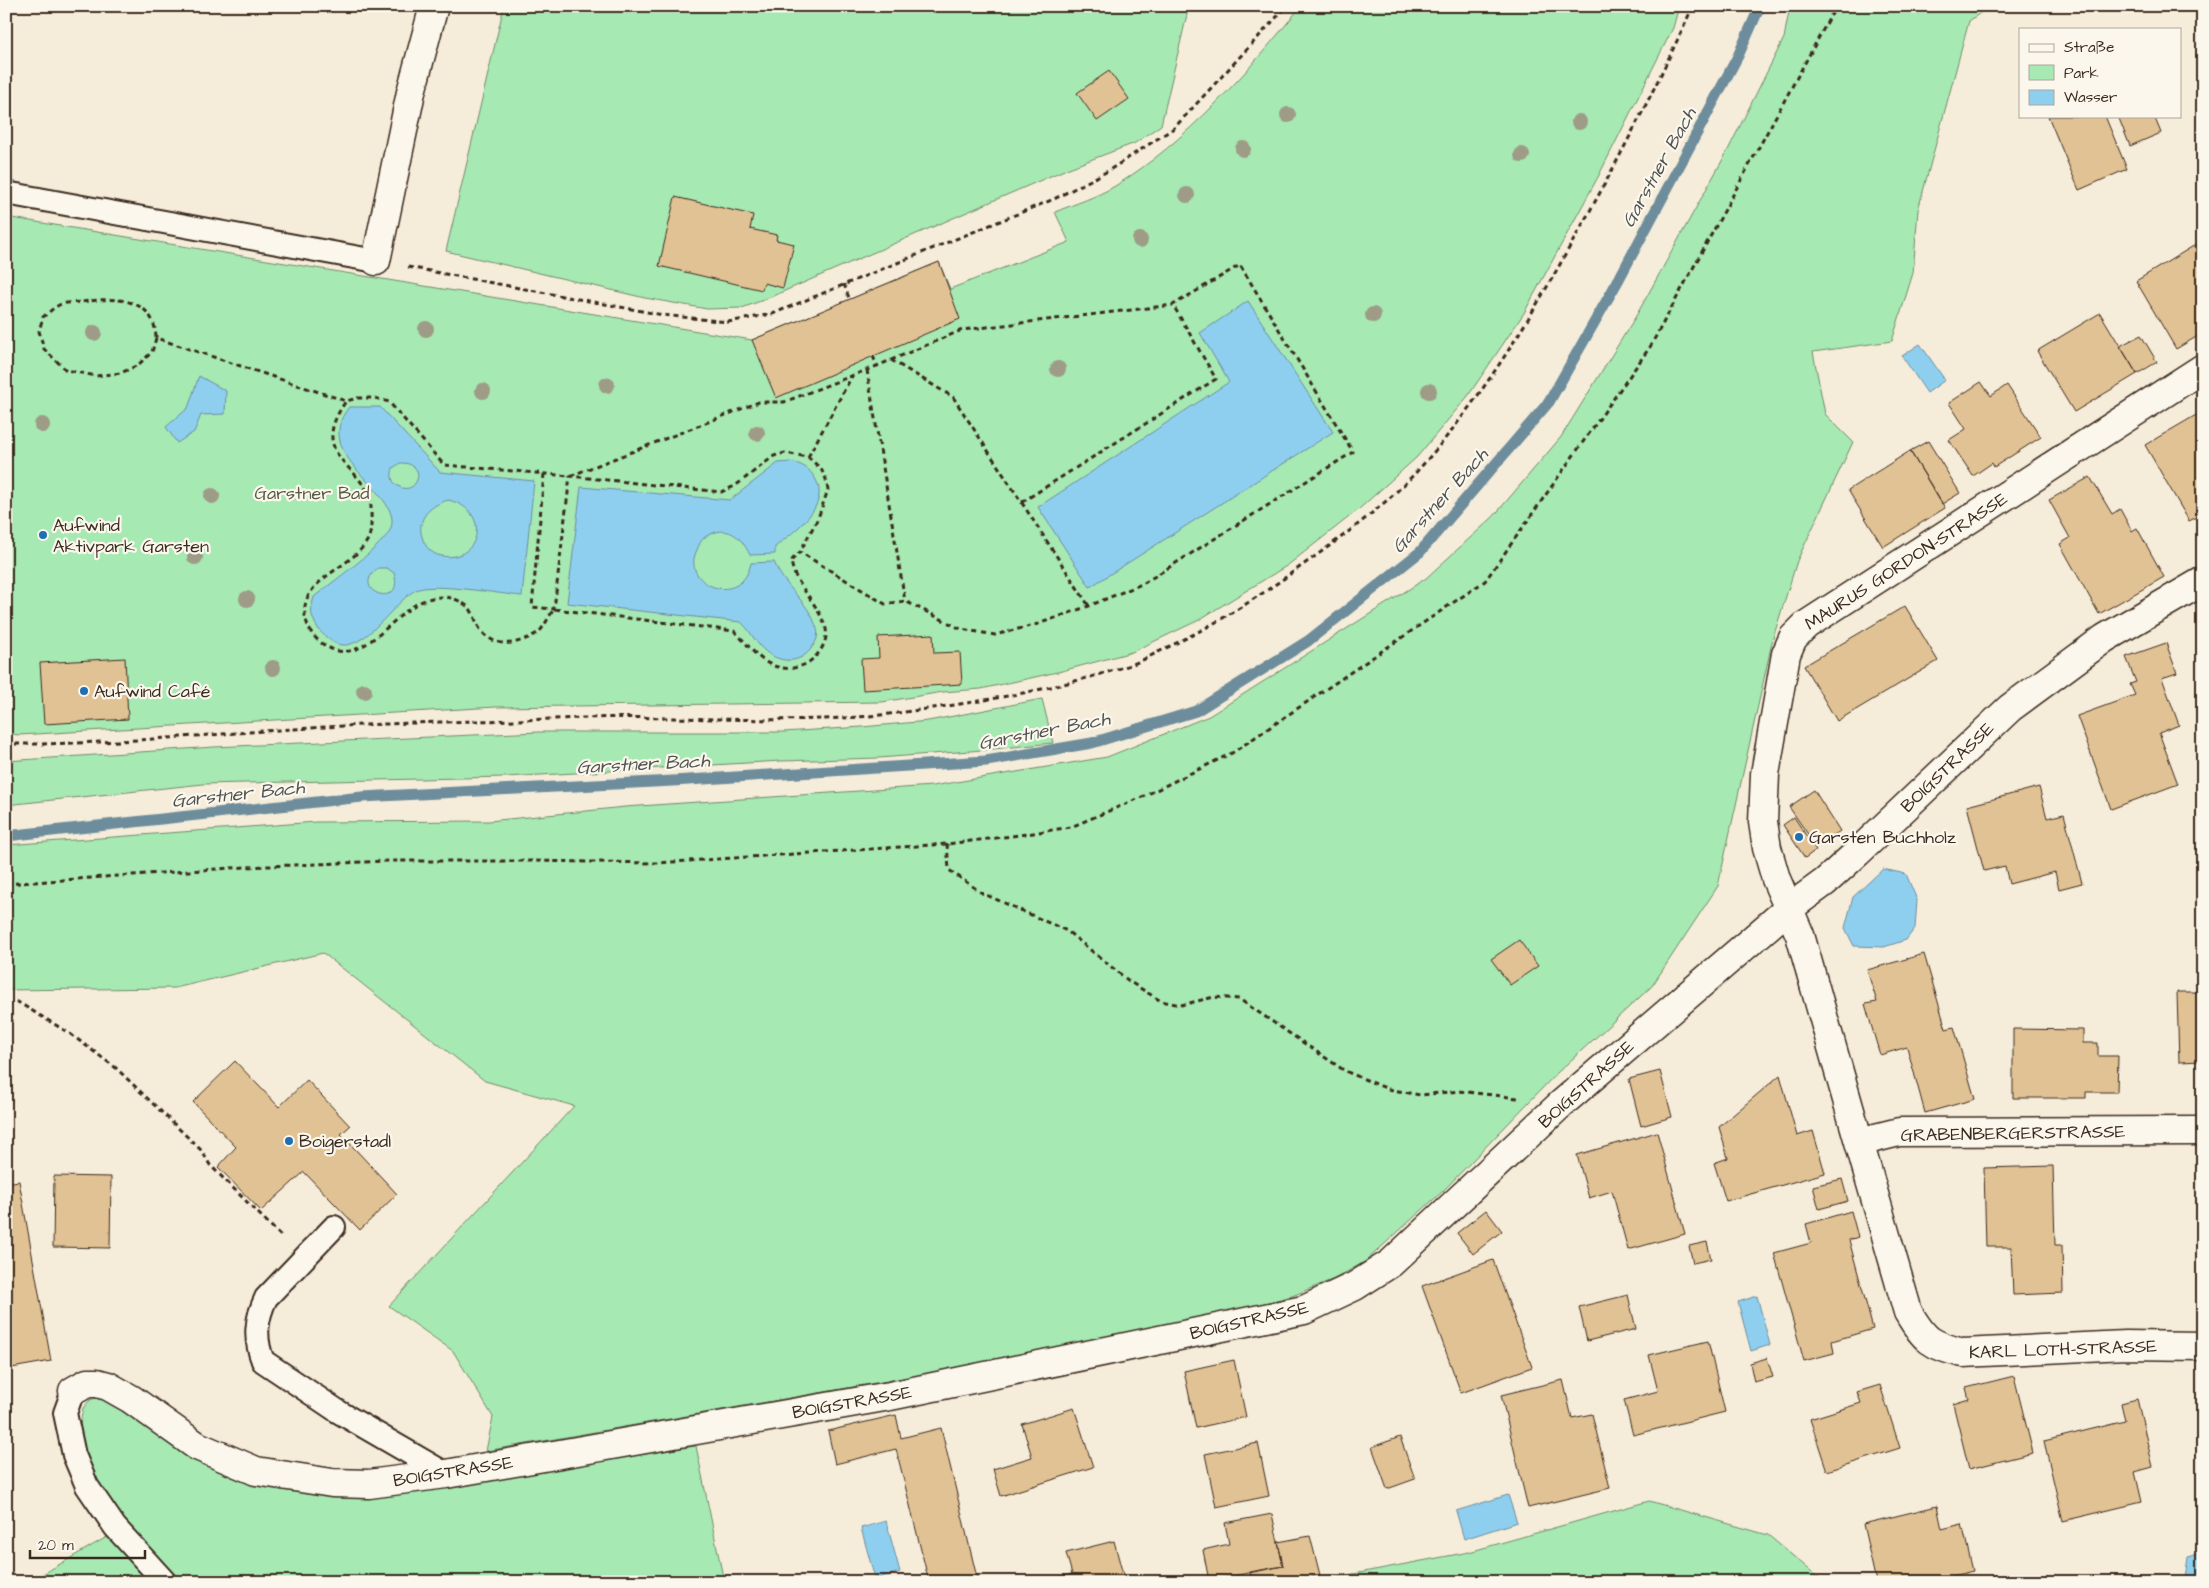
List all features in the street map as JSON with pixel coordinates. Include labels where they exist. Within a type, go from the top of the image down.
[{"type":"street","points":[[376,261],[411,92],[434,6]]},
{"type":"street","name":"MAURUS GORDON-STRASSE","points":[[1788,909],[1776,879],[1767,848],[1763,801],[1765,774],[1782,674],[1786,654],[1793,638],[1806,625],[2203,368]]},
{"type":"street","name":"BOIGSTRASSE","points":[[73,1391],[86,1384],[97,1383],[108,1386],[131,1399],[197,1446],[256,1471],[341,1483],[369,1484],[446,1474],[890,1396],[1304,1310],[1355,1286],[1391,1263],[1560,1105],[1788,909],[1825,882],[1851,859],[2010,708],[2105,638],[2203,581]]},
{"type":"street","points":[[1788,909],[1800,935],[1859,1142]]},
{"type":"street","name":"GRABENBERGERSTRASSE","points":[[1859,1142],[1899,1132],[2203,1131]]},
{"type":"street","name":"KARL LOTH-STRASSE","points":[[1859,1142],[1908,1312],[1921,1334],[1942,1348],[1963,1353],[2125,1345],[2203,1346]]},
{"type":"lane","points":[[6,193],[376,261]]},
{"type":"lane","points":[[334,1227],[266,1298],[260,1311],[256,1328],[258,1348],[263,1361],[339,1412],[446,1474]]},
{"type":"lane","points":[[73,1391],[65,1413],[74,1455],[87,1486],[115,1527],[165,1582]]},
{"type":"path","points":[[376,261],[662,314],[728,322],[772,314],[1054,199],[1108,170],[1174,128],[1287,6]]},
{"type":"path","points":[[6,744],[66,745],[312,728],[418,723],[646,716],[773,720],[833,718],[885,714],[964,703],[1043,688],[1131,665],[1194,635],[1263,593],[1348,532],[1416,472],[1472,407],[1532,314],[1595,203],[1643,111],[1693,6]]},
{"type":"path","points":[[6,884],[245,867],[388,861],[657,863],[947,844],[1071,827],[1142,797],[1232,753],[1486,581],[1650,347],[1836,6]]},
{"type":"path","points":[[570,476],[759,402],[784,402],[962,330],[1173,305],[1240,265],[1353,452],[1144,583],[1089,606],[1038,624],[995,635],[961,630],[905,601],[885,604],[800,552]]},
{"type":"path","points":[[844,284],[849,298]]},
{"type":"path","points":[[98,299],[126,300],[144,309],[156,326],[156,338],[152,352],[138,365],[121,373],[96,376],[66,370],[44,348],[39,331],[43,317],[59,305],[98,299]]},
{"type":"path","points":[[1022,502],[1216,379],[1173,305]]},
{"type":"path","points":[[156,338],[346,401],[358,398],[375,398],[389,402],[444,464],[570,476],[721,492],[734,486],[774,456],[785,453],[808,457],[821,469],[826,479],[828,490],[818,518],[800,552],[791,561],[796,578],[818,610],[826,631],[822,650],[809,663],[796,669],[779,668],[759,656],[734,631],[532,606],[544,474]]},
{"type":"path","points":[[873,356],[877,366]]},
{"type":"path","points":[[891,360],[953,397],[1089,606]]},
{"type":"path","points":[[867,370],[905,601]]},
{"type":"path","points":[[808,457],[852,376]]},
{"type":"path","points":[[346,401],[335,420],[332,433],[334,448],[340,459],[367,491],[371,505],[370,536],[364,546],[314,588],[307,597],[306,622],[312,635],[334,651],[348,652],[360,649],[416,602],[436,597],[457,599],[470,607],[480,628],[491,640],[505,644],[524,640],[539,632],[554,609],[570,476]]},
{"type":"path","points":[[947,844],[950,870],[982,893],[1067,931],[1130,982],[1161,1001],[1180,1005],[1214,997],[1239,999],[1344,1071],[1388,1089],[1420,1095],[1459,1091],[1560,1105]]},
{"type":"path","points":[[16,1001],[69,1033],[116,1068],[202,1151],[210,1165],[303,1258]]},
{"type":"green space","points":[[504,6],[1189,6],[1161,125],[1135,143],[1069,168],[766,299],[742,308],[707,309],[645,298],[446,251]]},
{"type":"green space","name":"Garstner Bad","points":[[1301,6],[1679,6],[1673,28],[1598,177],[1524,313],[1468,396],[1417,457],[1358,510],[1288,565],[1197,621],[1132,652],[1062,671],[981,689],[943,692],[882,702],[496,707],[19,735],[6,733],[6,217],[752,340],[939,262],[950,289],[1069,242],[1055,212],[1108,190],[1141,169],[1166,149],[1238,80]]},
{"type":"green space","points":[[1790,6],[1990,6],[1969,21],[1918,210],[1913,273],[1892,341],[1813,352],[1825,414],[1853,442],[1797,561],[1773,638],[1718,886],[1652,986],[1557,1073],[1444,1190],[1366,1261],[1334,1279],[1292,1296],[1117,1341],[486,1451],[493,1417],[453,1351],[389,1306],[574,1106],[485,1081],[323,953],[175,988],[6,990],[6,845],[316,822],[489,821],[625,807],[932,786],[1107,757],[1209,716],[1425,579],[1493,517],[1561,437],[1636,316],[1728,150],[1784,38]]},
{"type":"green space","points":[[1042,699],[1053,743],[879,758],[781,761],[506,777],[203,784],[6,805],[6,761],[214,747],[538,732],[783,732],[928,721]]},
{"type":"green space","points":[[104,1395],[241,1473],[486,1479],[696,1446],[724,1582],[180,1582],[125,1525],[90,1470],[82,1443],[80,1424],[83,1408],[90,1400]]},
{"type":"green space","points":[[1649,1501],[1768,1535],[1824,1582],[1311,1582],[1469,1552]]},
{"type":"green space","points":[[112,1534],[157,1582],[29,1582]]},
{"type":"water","points":[[1248,301],[1333,432],[1090,587],[1038,507],[1229,382],[1200,333]]},
{"type":"water","points":[[1920,344],[1945,380],[1927,393],[1902,356]]},
{"type":"water","points":[[199,376],[226,391],[225,414],[201,415],[194,432],[177,443],[166,427],[188,408]]},
{"type":"water","points":[[349,407],[380,407],[440,472],[534,481],[522,596],[451,588],[424,588],[416,590],[407,596],[375,628],[364,637],[352,643],[341,645],[323,635],[316,626],[312,616],[314,597],[375,548],[389,532],[392,518],[386,504],[349,460],[341,443],[340,426]],"holes":[[[400,463],[409,464],[418,473],[415,484],[411,487],[398,486],[393,480],[393,468]],[[448,500],[462,506],[471,514],[476,524],[476,534],[472,544],[465,552],[455,556],[442,556],[434,553],[425,545],[421,534],[422,521],[425,515],[434,506]],[[378,568],[387,568],[394,573],[395,585],[392,592],[379,594],[373,590],[369,584],[370,577]]]},
{"type":"water","points":[[790,462],[805,467],[813,475],[819,488],[818,498],[815,508],[808,517],[775,547],[775,554],[750,555],[738,537],[720,531],[702,540],[694,562],[696,573],[704,581],[714,587],[725,589],[736,586],[745,577],[751,563],[774,562],[783,579],[807,609],[817,629],[816,642],[810,650],[798,659],[785,660],[771,655],[760,646],[741,622],[567,603],[581,487],[730,500],[778,463]]},
{"type":"water","points":[[1883,869],[1906,874],[1917,900],[1915,928],[1906,940],[1884,947],[1854,946],[1845,928],[1853,897]]},
{"type":"water","points":[[1757,1296],[1770,1345],[1751,1351],[1738,1302]]},
{"type":"water","points":[[1508,1495],[1517,1522],[1464,1539],[1456,1511]]},
{"type":"water","points":[[886,1521],[900,1572],[875,1579],[861,1528]]},
{"type":"water","points":[[2203,1552],[2203,1582],[2192,1582],[2186,1578],[2189,1557]]},
{"type":"building","points":[[1109,71],[1129,99],[1097,121],[1077,93]]},
{"type":"building","points":[[2049,118],[2106,118],[2127,169],[2079,190]]},
{"type":"building","points":[[2119,118],[2155,118],[2161,133],[2130,146]]},
{"type":"building","points":[[675,197],[753,215],[750,229],[777,235],[776,240],[794,244],[783,288],[764,283],[762,290],[659,266]]},
{"type":"building","points":[[2200,242],[2203,247],[2203,333],[2176,349],[2136,281]]},
{"type":"building","points":[[939,262],[960,319],[776,398],[752,340]]},
{"type":"building","points":[[2100,313],[2137,374],[2074,412],[2037,351]]},
{"type":"building","points":[[2141,335],[2157,362],[2137,374],[2120,346]]},
{"type":"building","points":[[1981,382],[1991,396],[2007,385],[2041,437],[1994,467],[1992,463],[1973,476],[1949,440],[1966,429],[1949,403]]},
{"type":"building","points":[[2203,411],[2203,514],[2189,521],[2145,445]]},
{"type":"building","points":[[1928,441],[1960,493],[1942,504],[1910,451]]},
{"type":"building","points":[[1910,451],[1945,508],[1883,547],[1848,490]]},
{"type":"building","points":[[2090,477],[2112,514],[2120,509],[2132,531],[2137,528],[2164,577],[2099,614],[2060,544],[2070,538],[2049,500]]},
{"type":"building","points":[[1905,606],[1938,661],[1837,721],[1804,666]]},
{"type":"building","points":[[933,634],[934,653],[960,652],[962,684],[863,690],[861,659],[879,658],[878,637]]},
{"type":"building","points":[[2166,643],[2177,673],[2162,678],[2179,725],[2159,733],[2178,784],[2111,809],[2077,716],[2135,695],[2130,684],[2136,682],[2126,657]]},
{"type":"building","name":"Aufwind Café","points":[[125,658],[128,719],[44,724],[40,663]]},
{"type":"building","points":[[2039,787],[2047,818],[2064,814],[2082,883],[2059,889],[2055,872],[2009,884],[2005,866],[1984,871],[1967,806]]},
{"type":"building","points":[[1814,790],[1840,831],[1817,847],[1789,807]]},
{"type":"building","name":"Garsten Buchholz","points":[[1794,817],[1816,850],[1805,858],[1783,825]]},
{"type":"building","points":[[1519,940],[1538,966],[1510,985],[1491,959]]},
{"type":"building","points":[[1924,954],[1946,1029],[1954,1027],[1975,1099],[1925,1113],[1907,1047],[1880,1055],[1865,1004],[1877,1002],[1867,970]]},
{"type":"building","points":[[2177,992],[2203,992],[2203,1061],[2179,1062]]},
{"type":"building","points":[[2013,1029],[2083,1030],[2083,1043],[2098,1043],[2098,1056],[2118,1056],[2117,1092],[2086,1092],[2086,1098],[2013,1098]]},
{"type":"building","name":"Boigerstadl","points":[[235,1061],[279,1107],[307,1080],[350,1126],[341,1134],[397,1194],[360,1230],[304,1172],[261,1211],[218,1167],[236,1147],[193,1102]]},
{"type":"building","points":[[1660,1071],[1672,1117],[1641,1126],[1629,1079]]},
{"type":"building","points":[[1780,1075],[1797,1136],[1813,1131],[1825,1173],[1726,1201],[1714,1163],[1728,1158],[1719,1127]]},
{"type":"building","points":[[1657,1132],[1685,1234],[1628,1250],[1612,1191],[1589,1198],[1577,1155]]},
{"type":"building","points":[[2053,1166],[2055,1245],[2062,1245],[2063,1293],[2013,1295],[2011,1247],[1986,1247],[1984,1168]]},
{"type":"building","points":[[54,1176],[111,1177],[110,1248],[53,1247]]},
{"type":"building","points":[[1842,1179],[1848,1201],[1819,1209],[1813,1186]]},
{"type":"building","points":[[19,1181],[51,1361],[6,1369],[6,1183]]},
{"type":"building","points":[[1486,1210],[1502,1231],[1473,1254],[1457,1233]]},
{"type":"building","points":[[1851,1211],[1858,1237],[1849,1240],[1873,1329],[1832,1341],[1834,1353],[1804,1361],[1774,1253],[1811,1243],[1806,1224]]},
{"type":"building","points":[[1707,1242],[1711,1259],[1693,1263],[1689,1246]]},
{"type":"building","points":[[1493,1260],[1532,1367],[1461,1393],[1422,1286]]},
{"type":"building","points":[[1628,1295],[1636,1329],[1587,1341],[1579,1307]]},
{"type":"building","points":[[1708,1341],[1725,1412],[1633,1435],[1624,1400],[1658,1391],[1649,1355]]},
{"type":"building","points":[[1767,1358],[1773,1377],[1754,1382],[1750,1363]]},
{"type":"building","points":[[1234,1360],[1246,1417],[1196,1428],[1184,1371]]},
{"type":"building","points":[[2014,1376],[2033,1453],[1969,1469],[1953,1404],[1969,1399],[1966,1388]]},
{"type":"building","points":[[1563,1380],[1572,1418],[1592,1414],[1610,1488],[1528,1508],[1501,1395]]},
{"type":"building","points":[[1880,1385],[1900,1448],[1827,1471],[1810,1419],[1861,1403],[1857,1392]]},
{"type":"building","points":[[2137,1399],[2153,1467],[2135,1472],[2142,1502],[2063,1521],[2044,1441],[2125,1421],[2121,1403]]},
{"type":"building","points":[[1074,1408],[1093,1467],[1001,1496],[993,1469],[1032,1457],[1022,1424]]},
{"type":"building","points":[[896,1415],[901,1438],[941,1428],[978,1582],[929,1582],[896,1449],[835,1464],[828,1431]]},
{"type":"building","points":[[1400,1437],[1415,1479],[1387,1489],[1372,1447]]},
{"type":"building","points":[[1258,1443],[1269,1496],[1216,1507],[1205,1454]]},
{"type":"building","points":[[1937,1506],[1942,1529],[1962,1524],[1973,1571],[1927,1582],[1876,1582],[1863,1524]]},
{"type":"building","points":[[1272,1514],[1283,1566],[1209,1581],[1203,1550],[1229,1544],[1225,1523]]},
{"type":"building","points":[[1310,1536],[1320,1575],[1291,1582],[1252,1582],[1250,1572],[1283,1566],[1278,1542]]},
{"type":"building","points":[[1114,1541],[1125,1582],[1050,1582],[1049,1580],[1072,1574],[1066,1553]]},
{"type":"waterway","name":"Garstner Bach","points":[[6,836],[362,797],[673,781],[986,761],[1092,743],[1196,711],[1308,641],[1420,552],[1549,402],[1619,279],[1738,56],[1760,6]]},
{"type":"place","name":"Aufwind Aktivpark Garsten","points":[[43,535]]},
{"type":"place","name":"Aufwind Café","points":[[84,691]]},
{"type":"place","name":"Garsten Buchholz","points":[[1799,837]]},
{"type":"place","name":"Boigerstadl","points":[[289,1141]]}]
